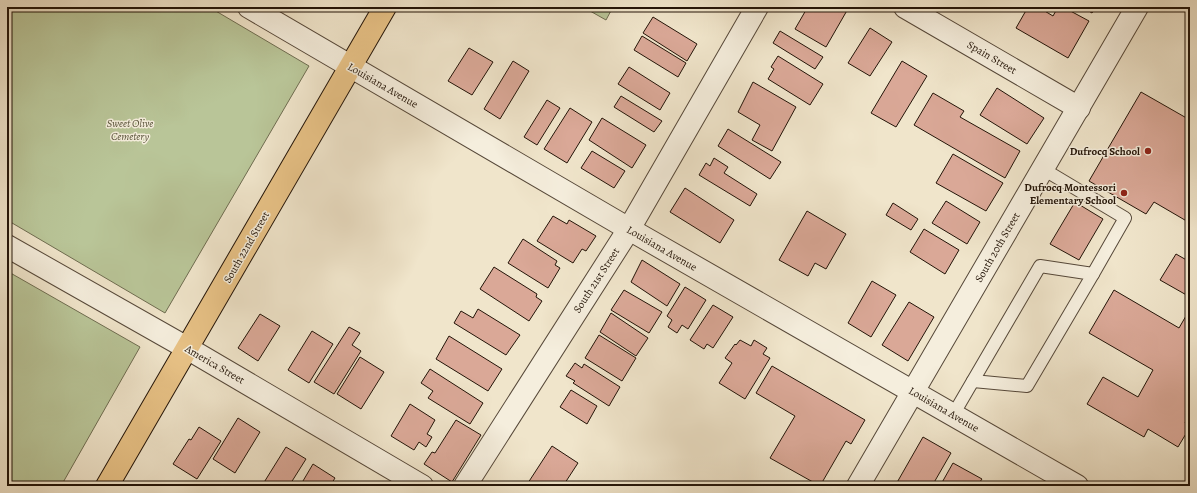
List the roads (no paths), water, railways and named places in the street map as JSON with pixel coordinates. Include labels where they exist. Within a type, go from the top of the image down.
[{"type":"main road","name":"South 22nd Street","points":[[107,486],[385,7]]},
{"type":"street","name":"Louisiana Avenue","points":[[249,7],[628,229],[1077,486]]},
{"type":"street","name":"South 21st Street","points":[[464,486],[628,229],[757,7]]},
{"type":"street","name":"Spain Street","points":[[905,7],[1079,108]]},
{"type":"street","name":"South 20th Street","points":[[858,486],[1137,7]]},
{"type":"street","name":"America Street","points":[[7,246],[187,348],[422,486]]},
{"type":"lane","points":[[973,381],[1027,386],[1125,218],[1043,169]]},
{"type":"lane","points":[[954,415],[1040,266],[1093,274]]},
{"type":"place","name":"Dufrocq School","points":[[1148,151]]},
{"type":"place","name":"Dufrocq Montessori Elementary School","points":[[1124,193]]},
{"type":"park label","name":"Sweet Olive Cemetery","points":[[130,129]]}]
